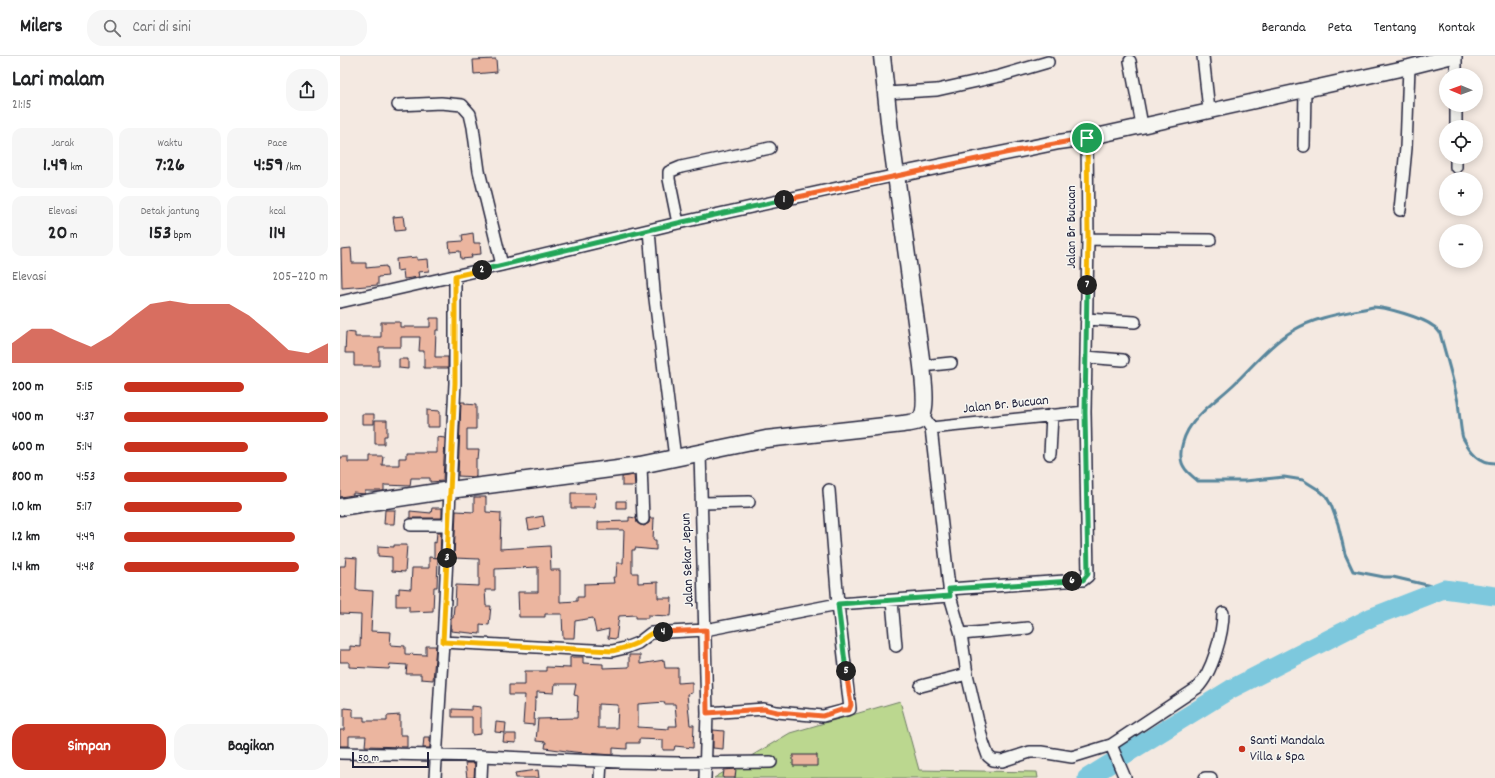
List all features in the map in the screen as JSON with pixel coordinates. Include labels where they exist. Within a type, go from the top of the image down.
[{"type":"main road","points":[[340,506],[641,465],[766,439],[918,421],[927,422],[922,366],[882,56]]},
{"type":"street","points":[[1203,56],[1209,110]]},
{"type":"street","points":[[340,302],[502,266],[678,223],[897,175],[1059,142],[1087,138],[1455,56],[1456,68]]},
{"type":"street","points":[[1130,60],[1142,125]]},
{"type":"street","points":[[886,93],[937,90],[1000,76],[1048,62]]},
{"type":"street","points":[[1400,210],[1406,148],[1409,67]]},
{"type":"street","points":[[1304,146],[1305,90]]},
{"type":"street","points":[[398,106],[441,103],[462,105],[470,114],[479,171],[502,266]]},
{"type":"street","name":"Jalan Br Bucuan","points":[[950,593],[1083,580],[1088,576],[1085,412],[1088,239],[1087,138]]},
{"type":"street","points":[[678,223],[669,179],[669,174],[672,170],[770,148]]},
{"type":"street","points":[[649,230],[654,291],[675,458]]},
{"type":"street","points":[[1088,239],[1210,240]]},
{"type":"street","points":[[434,778],[443,642],[455,383],[455,276]]},
{"type":"street","points":[[1086,320],[1135,322]]},
{"type":"street","points":[[1086,357],[1122,360]]},
{"type":"street","points":[[922,366],[951,363]]},
{"type":"street","name":"Jalan Br. Bucuan","points":[[927,422],[1085,412]]},
{"type":"street","points":[[1050,454],[1052,415]]},
{"type":"street","points":[[927,422],[950,593],[961,634],[967,674],[982,740],[988,756],[992,760],[1002,761],[1030,752],[1041,752],[1072,757],[1112,747],[1197,688],[1204,680],[1221,634],[1223,613]]},
{"type":"street","name":"Jalan Sekar Jepun","points":[[700,452],[706,630],[707,713],[705,778]]},
{"type":"street","points":[[641,465],[642,519]]},
{"type":"street","points":[[707,713],[764,709],[777,712],[823,716],[841,710],[849,710],[851,705],[838,604],[829,490]]},
{"type":"street","points":[[702,503],[749,502]]},
{"type":"street","points":[[411,525],[448,525]]},
{"type":"street","points":[[443,642],[612,651],[625,648],[638,642],[651,633],[706,630],[838,604],[892,601],[950,593]]},
{"type":"street","points":[[892,601],[896,646]]},
{"type":"street","points":[[961,634],[1028,628]]},
{"type":"street","points":[[921,686],[967,674]]},
{"type":"street","points":[[1112,747],[1125,778]]},
{"type":"street","points":[[340,753],[482,756],[601,762],[771,762]]},
{"type":"street","points":[[481,778],[482,756]]},
{"type":"street","points":[[600,778],[601,762]]},
{"type":"street","points":[[1205,778],[1211,778]]},
{"type":"green space","points":[[900,701],[919,770],[1037,772],[1038,778],[714,778],[790,733]]},
{"type":"building","points":[[496,59],[497,72],[474,74],[473,60]]},
{"type":"building","points":[[403,216],[405,230],[395,231],[393,217]]},
{"type":"building","points":[[473,233],[474,243],[480,243],[481,254],[471,255],[472,258],[461,259],[460,251],[450,252],[449,242],[463,241],[462,235]]},
{"type":"building","points":[[351,248],[352,263],[366,263],[366,268],[386,266],[388,276],[378,277],[378,285],[342,288],[341,249]]},
{"type":"building","points":[[417,257],[417,260],[428,259],[429,271],[418,272],[419,277],[404,279],[403,270],[397,271],[396,259]]},
{"type":"building","points":[[430,318],[439,318],[439,330],[436,330],[435,357],[448,357],[448,368],[424,368],[424,351],[419,351],[420,337],[401,337],[401,347],[379,347],[379,366],[354,366],[354,353],[345,353],[346,332],[355,333],[355,337],[381,337],[381,322],[400,322],[400,327],[430,327]]},
{"type":"building","points":[[399,359],[408,359],[408,369],[399,368]]},
{"type":"building","points":[[461,402],[476,405],[476,429],[467,429],[467,449],[479,449],[478,459],[476,459],[476,477],[458,476]]},
{"type":"building","points":[[427,410],[440,411],[440,427],[427,427]]},
{"type":"building","points":[[362,414],[374,414],[374,424],[362,424]]},
{"type":"building","points":[[375,420],[387,420],[387,436],[384,436],[384,444],[375,444]]},
{"type":"building","points":[[437,437],[445,438],[443,481],[430,482],[430,478],[411,478],[410,486],[384,485],[384,491],[365,491],[365,494],[353,493],[353,495],[340,497],[340,457],[348,457],[348,462],[370,462],[370,456],[383,456],[382,465],[399,465],[399,458],[406,458],[406,453],[437,453]]},
{"type":"building","points":[[634,475],[635,486],[622,486],[622,477]]},
{"type":"building","points":[[571,493],[596,493],[595,508],[571,508]]},
{"type":"building","points":[[474,497],[486,497],[486,512],[501,513],[500,549],[550,546],[551,570],[560,570],[560,602],[577,601],[577,597],[584,597],[584,584],[614,583],[613,577],[616,577],[617,563],[623,563],[624,530],[598,530],[598,522],[629,521],[629,517],[636,518],[637,523],[644,526],[649,523],[650,518],[654,518],[653,540],[656,540],[656,550],[635,548],[635,550],[632,550],[632,573],[638,573],[638,583],[658,582],[658,598],[672,598],[671,616],[648,615],[648,618],[636,618],[636,615],[619,616],[616,639],[608,638],[609,629],[596,632],[593,618],[575,621],[574,638],[563,638],[562,614],[545,614],[545,617],[519,617],[518,592],[538,592],[538,567],[495,569],[495,590],[485,590],[486,606],[491,606],[489,625],[480,624],[480,634],[451,631],[451,617],[453,617],[455,606],[456,585],[479,586],[479,559],[454,558],[456,511],[474,512]]},
{"type":"building","points":[[617,501],[626,501],[626,508],[617,508]]},
{"type":"building","points":[[432,508],[442,508],[442,518],[410,518],[410,511],[431,513]]},
{"type":"building","points":[[385,510],[395,510],[394,524],[384,524]]},
{"type":"building","points":[[543,516],[545,527],[529,530],[527,519]]},
{"type":"building","points":[[437,532],[441,532],[440,558],[434,557],[434,542],[436,543]]},
{"type":"building","points":[[394,545],[407,545],[405,572],[392,571],[392,557],[378,556],[378,546],[394,547]]},
{"type":"building","points":[[346,557],[357,558],[356,590],[373,591],[371,631],[391,632],[390,645],[405,646],[405,654],[426,655],[426,646],[436,646],[433,680],[421,679],[421,674],[406,674],[407,665],[390,664],[389,669],[349,667],[349,662],[340,662],[340,650],[350,650],[350,646],[360,647],[361,615],[340,614],[340,566],[345,566]]},
{"type":"building","points":[[429,557],[438,558],[437,587],[434,587],[433,611],[409,612],[409,606],[396,606],[396,593],[399,594],[399,588],[411,589],[412,568],[429,568]]},
{"type":"building","points":[[629,655],[640,655],[640,664],[664,660],[665,668],[678,668],[678,683],[692,682],[692,693],[687,694],[690,725],[694,725],[693,748],[675,746],[674,750],[663,750],[663,740],[639,739],[639,743],[627,743],[627,749],[613,748],[613,755],[545,748],[546,742],[536,741],[538,719],[577,718],[578,696],[574,695],[576,684],[555,684],[554,693],[537,692],[537,698],[535,698],[534,725],[523,724],[525,695],[509,695],[509,685],[525,685],[525,671],[546,671],[546,667],[570,668],[570,657],[583,657],[583,663],[603,664],[603,668],[629,667]],"holes":[[[665,702],[664,704],[675,704],[677,726],[669,726],[669,729],[638,727],[638,704]],[[598,704],[618,705],[617,728],[598,728]]]},
{"type":"building","points":[[472,706],[481,707],[481,734],[472,735],[472,717],[452,717],[452,709],[472,710]]},
{"type":"building","points":[[344,708],[353,709],[353,717],[364,717],[364,721],[387,721],[387,716],[400,715],[400,735],[407,735],[407,747],[365,746],[366,736],[349,736],[349,746],[340,746],[340,730],[344,730]]},
{"type":"building","points":[[496,722],[506,723],[505,733],[495,732]]},
{"type":"building","points":[[713,730],[724,731],[723,749],[713,748]]},
{"type":"building","points":[[504,734],[516,734],[516,743],[503,742]]},
{"type":"building","points":[[424,737],[430,737],[430,748],[423,748]]},
{"type":"building","points":[[793,755],[817,755],[817,766],[793,766]]},
{"type":"building","points":[[465,763],[475,763],[474,778],[467,778]]},
{"type":"building","points":[[736,769],[735,778],[723,778],[724,770]]},
{"type":"building","points":[[538,770],[539,778],[516,778],[515,773]]},
{"type":"waterway","points":[[1444,589],[1393,577],[1384,577],[1353,571],[1345,554],[1338,524],[1331,505],[1326,496],[1303,480],[1284,477],[1245,481],[1198,481],[1186,470],[1181,461],[1181,450],[1185,436],[1192,424],[1203,412],[1269,349],[1294,330],[1322,318],[1379,307],[1421,320],[1436,328],[1440,333],[1458,402],[1463,438],[1480,459],[1495,463]]},
{"type":"waterway","points":[[1087,778],[1231,689],[1372,617],[1444,589],[1495,596]]},
{"type":"place","name":"Santi Mandala Villa & Spa","points":[[1242,749]]},
{"type":"route","points":[[1087,138],[1088,239],[1085,412],[1088,576],[1086,578],[1083,580],[949,589],[950,596],[838,604],[845,668],[851,705],[849,710],[841,710],[830,715],[823,716],[777,712],[764,709],[707,713],[706,630],[651,633],[638,642],[625,648],[612,651],[443,642],[455,383],[455,276],[678,223],[897,175],[1059,142],[1087,138]]}]
